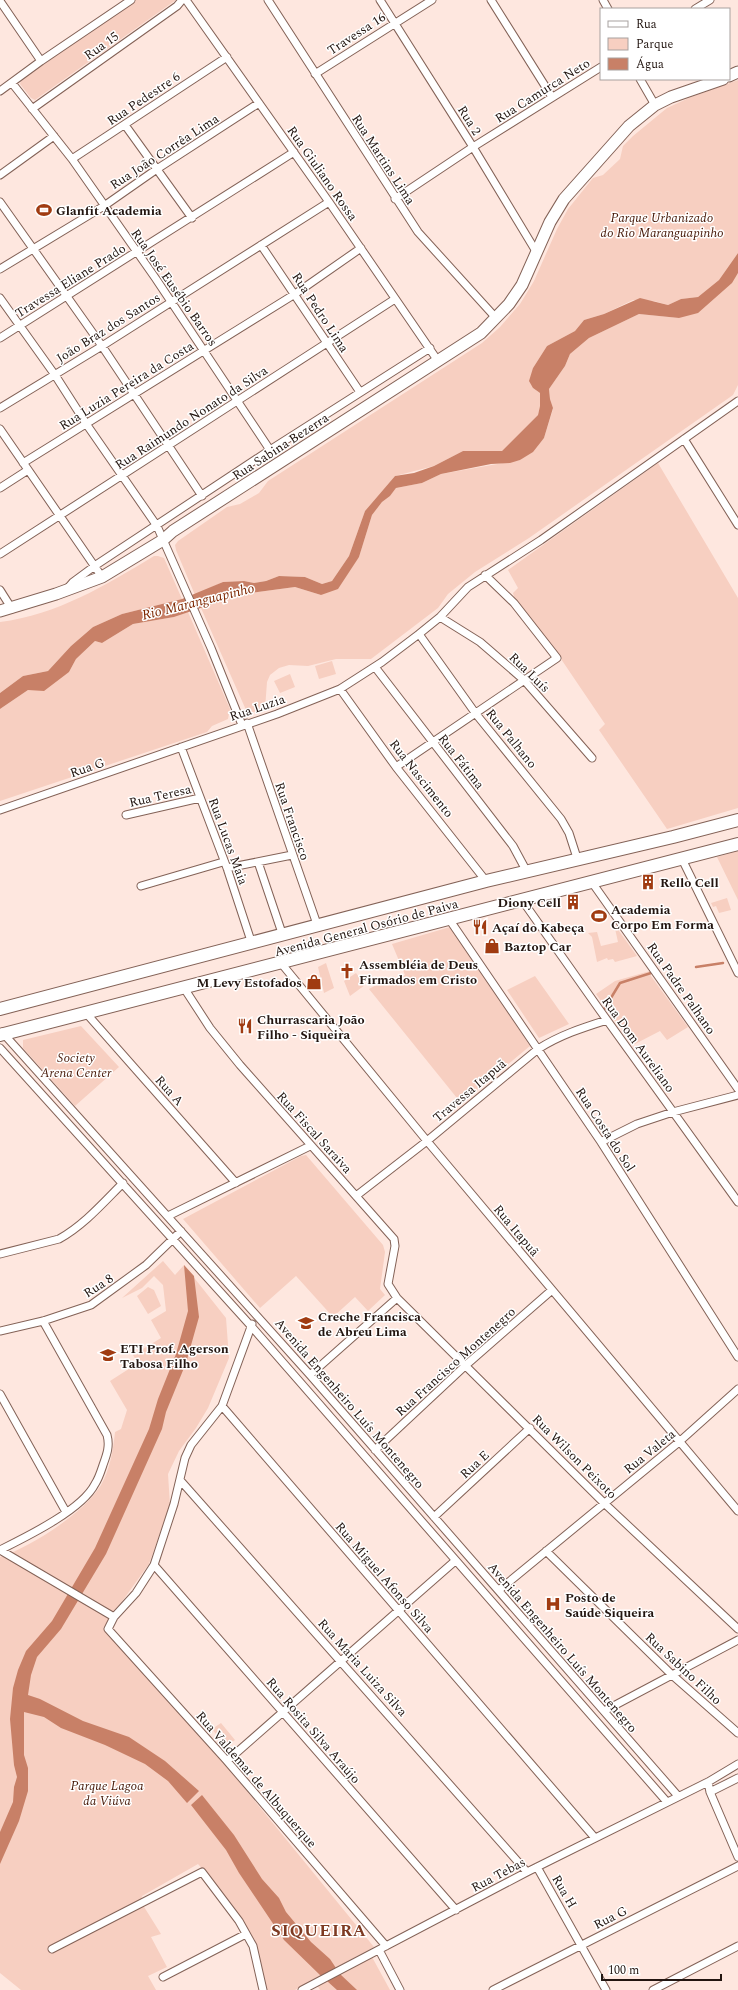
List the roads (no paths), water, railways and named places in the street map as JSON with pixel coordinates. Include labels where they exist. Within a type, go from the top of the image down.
[{"type":"main road","name":"Rua Sabina Bezerra","points":[[0,611],[12,609],[102,577],[163,540],[173,531],[481,333],[496,318],[522,285],[538,253],[550,222],[569,191],[629,126],[655,105],[691,89],[720,80]]},
{"type":"main road","name":"Avenida General Osório de Paiva","points":[[0,1009],[318,927],[486,881],[578,860],[738,820]]},
{"type":"main road","name":"Avenida General Osório de Paiva","points":[[1,1033],[281,964],[591,881],[738,844]]},
{"type":"street","name":"Rua 15","points":[[0,91],[41,61],[131,0]]},
{"type":"street","name":"Rua 15","points":[[32,109],[176,6],[182,0]]},
{"type":"street","name":"Rua Giuliano Rossa","points":[[186,0],[329,202],[438,361]]},
{"type":"street","name":"Rua Martins Lima","points":[[268,0],[395,199],[418,232],[496,318]]},
{"type":"street","name":"Rua 2","points":[[380,0],[538,253]]},
{"type":"street","name":"Travessa 16","points":[[315,74],[394,22],[432,0]]},
{"type":"street","points":[[491,0],[552,97]]},
{"type":"street","points":[[697,8],[710,0]]},
{"type":"street","points":[[0,1],[41,61]]},
{"type":"street","name":"Rua Pedestre 6","points":[[72,159],[227,56]]},
{"type":"street","name":"Rua Camurca Neto","points":[[395,199],[473,147],[600,68]]},
{"type":"street","points":[[641,80],[655,105]]},
{"type":"street","name":"Rua José Eusébio Barros","points":[[12,83],[72,159],[172,300],[270,450]]},
{"type":"street","name":"Rua João Corrêa Lima","points":[[0,269],[104,206],[157,169],[259,103]]},
{"type":"street","points":[[125,125],[192,218]]},
{"type":"street","points":[[0,175],[54,136]]},
{"type":"street","name":"Travessa Eliane Prado","points":[[0,338],[192,218],[294,152]]},
{"type":"street","points":[[0,202],[102,346],[202,496]]},
{"type":"street","name":"João Braz dos Santos","points":[[0,408],[102,346],[172,300],[329,202]]},
{"type":"street","name":"Rua Pedro Lima","points":[[261,244],[360,392]]},
{"type":"street","name":"Rua Luzia Pereira da Costa","points":[[23,463],[87,425],[133,394],[295,294],[361,248]]},
{"type":"street","points":[[0,298],[55,374],[87,425],[157,526]]},
{"type":"street","name":"Rua Raimundo Nonato da Silva","points":[[0,554],[123,476],[236,400],[395,300]]},
{"type":"street","points":[[65,591],[73,582],[96,565],[270,450],[430,348]]},
{"type":"street","points":[[340,689],[375,667],[419,634],[440,617],[468,587],[541,540],[738,401]]},
{"type":"street","points":[[0,429],[96,565],[102,577]]},
{"type":"street","points":[[684,439],[738,525]]},
{"type":"street","points":[[0,488],[28,470]]},
{"type":"street","name":"Rua Francisco","points":[[157,526],[245,724],[318,927]]},
{"type":"street","points":[[396,766],[476,714],[557,658],[514,603],[485,575]]},
{"type":"street","points":[[0,590],[12,609]]},
{"type":"street","name":"Rua Luís","points":[[440,617],[480,642],[524,680],[592,758]]},
{"type":"street","name":"Rua Palhano","points":[[419,634],[476,714],[561,819],[569,833],[578,860]]},
{"type":"street","name":"Rua Fátima","points":[[375,667],[513,846],[527,872]]},
{"type":"street","name":"Rua Luzia","points":[[181,747],[340,689]]},
{"type":"street","name":"Rua Nascimento","points":[[340,689],[396,766],[482,873],[486,881]]},
{"type":"street","name":"Rua Lucas Maia","points":[[181,747],[225,865],[252,944]]},
{"type":"street","name":"Rua G","points":[[0,810],[181,747]]},
{"type":"street","name":"Rua Teresa","points":[[126,815],[200,798]]},
{"type":"street","points":[[141,886],[225,865],[258,862],[292,855]]},
{"type":"street","points":[[682,858],[738,973]]},
{"type":"street","points":[[258,862],[283,936]]},
{"type":"street","name":"Rua Padre Palhano","points":[[591,881],[738,1089]]},
{"type":"street","name":"Rua Dom Aureliano","points":[[522,900],[738,1202]]},
{"type":"street","name":"Rua Costa do Sol","points":[[449,919],[601,1142],[738,1357]]},
{"type":"street","name":"Rua Itapuã","points":[[281,964],[427,1141],[738,1511]]},
{"type":"street","name":"Rua Fiscal Saraiva","points":[[184,988],[210,1028],[310,1146],[356,1196],[395,1242],[388,1284],[397,1298]]},
{"type":"street","name":"Rua A","points":[[86,1013],[236,1183]]},
{"type":"street","name":"Travessa Itapuã","points":[[356,1196],[427,1141],[538,1049],[561,1035],[607,1020]]},
{"type":"street","name":"Avenida Engenheiro Luís Montenegro","points":[[1,1033],[168,1216],[310,1375],[678,1796]]},
{"type":"street","name":"Avenida Engenheiro Luís Montenegro","points":[[0,1048],[251,1326],[666,1802]]},
{"type":"street","points":[[601,1142],[637,1124],[673,1112],[738,1095]]},
{"type":"street","points":[[168,1216],[310,1146]]},
{"type":"street","points":[[0,1254],[59,1239],[66,1235],[91,1215],[123,1183]]},
{"type":"street","name":"Rua 8","points":[[0,1331],[43,1321],[91,1305],[146,1265],[181,1231]]},
{"type":"street","name":"Rua Francisco Montenegro","points":[[376,1450],[466,1365],[552,1290]]},
{"type":"street","points":[[310,1375],[397,1298]]},
{"type":"street","name":"Rua Wilson Peixoto","points":[[397,1298],[604,1502],[738,1629]]},
{"type":"street","points":[[0,1550],[85,1598],[114,1617],[136,1593],[154,1565],[180,1480],[185,1458],[191,1445],[222,1406],[256,1315]]},
{"type":"street","points":[[0,1550],[44,1527],[87,1495],[95,1485],[108,1452],[109,1442],[107,1435],[43,1321]]},
{"type":"street","name":"Rua Valeta","points":[[498,1590],[679,1442],[738,1389]]},
{"type":"street","points":[[0,1394],[66,1512]]},
{"type":"street","name":"Rua Miguel Afonso Silva","points":[[222,1406],[595,1838]]},
{"type":"street","name":"Rua E","points":[[434,1517],[530,1428]]},
{"type":"street","points":[[378,1472],[387,1464]]},
{"type":"street","name":"Rua Maria Luiza Silva","points":[[180,1480],[342,1661],[527,1872]]},
{"type":"street","name":"Rua Sabino Filho","points":[[546,1551],[671,1674],[738,1733]]},
{"type":"street","points":[[227,1761],[455,1561]]},
{"type":"street","name":"Rua Rosita Silva Araújo","points":[[154,1565],[456,1910]]},
{"type":"street","name":"Rua Valdemar de Albuquerque","points":[[114,1617],[108,1629],[227,1761],[386,1946]]},
{"type":"street","points":[[604,1711],[671,1674],[738,1640]]},
{"type":"street","points":[[549,1668],[558,1659]]},
{"type":"street","name":"Rua Tebas","points":[[302,1990],[314,1987],[386,1946],[527,1872],[708,1782],[738,1764]]},
{"type":"street","points":[[710,1792],[738,1778]]},
{"type":"street","points":[[708,1782],[710,1792],[738,1857]]},
{"type":"street","name":"Rua G","points":[[493,1990],[738,1866]]},
{"type":"street","name":"Rua H","points":[[537,1867],[582,1944],[606,1990]]},
{"type":"street","points":[[52,1949],[202,1872],[246,1934],[255,1951],[263,1990]]},
{"type":"street","points":[[163,1977],[246,1934]]},
{"type":"street","points":[[653,1990],[738,1946]]},
{"type":"street","points":[[379,1950],[400,1990]]},
{"type":"water","name":"Rio Maranguapinho","points":[[738,253],[738,273],[732,283],[698,313],[679,318],[639,314],[589,338],[570,354],[565,366],[549,389],[553,408],[544,438],[533,452],[520,460],[510,463],[491,464],[441,474],[422,483],[396,488],[372,515],[359,557],[338,589],[321,595],[295,587],[242,594],[174,617],[133,624],[102,643],[95,641],[76,659],[69,672],[44,691],[28,690],[0,709],[0,693],[23,676],[48,671],[71,646],[93,627],[122,614],[182,599],[223,582],[244,581],[254,583],[266,581],[279,576],[305,577],[322,584],[332,581],[349,556],[365,511],[395,476],[414,473],[434,466],[463,451],[502,451],[538,415],[540,393],[533,388],[529,381],[533,368],[547,346],[575,331],[584,320],[604,314],[640,298],[668,305],[681,299],[698,297],[719,280]]},
{"type":"water","points":[[184,1265],[194,1276],[199,1317],[186,1363],[166,1412],[162,1429],[106,1554],[61,1629],[37,1657],[31,1675],[28,1695],[40,1699],[83,1721],[129,1737],[165,1761],[199,1791],[187,1803],[168,1781],[145,1764],[105,1745],[61,1728],[44,1717],[24,1712],[24,1755],[28,1768],[28,1791],[19,1821],[0,1864],[0,1832],[13,1802],[14,1787],[17,1777],[14,1765],[10,1719],[13,1688],[18,1670],[26,1651],[52,1621],[95,1548],[149,1429],[158,1399],[176,1354],[188,1311]]},
{"type":"water","points":[[202,1795],[234,1835],[262,1879],[279,1898],[286,1912],[311,1942],[330,1959],[336,1968],[321,1976],[284,1940],[239,1873],[226,1850],[191,1805]]},
{"type":"water","points":[[340,1974],[357,1990],[337,1990],[327,1981]]},
{"type":"waterway","points":[[696,967],[723,963]]},
{"type":"waterway","points":[[603,1011],[620,983],[651,973]]},
{"type":"place","name":"Glanfit Academia","points":[[44,210]]},
{"type":"place","name":"Rello Cell","points":[[648,882]]},
{"type":"place","name":"Diony Cell","points":[[573,902]]},
{"type":"place","name":"Academia Corpo Em Forma","points":[[599,916]]},
{"type":"place","name":"Açaí do Kabeça","points":[[480,927]]},
{"type":"place","name":"Baztop Car","points":[[492,946]]},
{"type":"place","name":"Assembléia de Deus Firmados em Cristo","points":[[347,971]]},
{"type":"place","name":"M Levy Estofados","points":[[314,982]]},
{"type":"place","name":"Churrascaria João Filho - Siqueira","points":[[245,1026]]},
{"type":"place","name":"Creche Francisca de Abreu Lima","points":[[306,1323]]},
{"type":"place","name":"ETI Prof. Agerson Tabosa Filho","points":[[108,1355]]},
{"type":"place","name":"Posto de Saúde Siqueira","points":[[553,1604]]},
{"type":"district","name":"SIQUEIRA","points":[[319,1930]]},
{"type":"park label","name":"Parque Urbanizado do Rio Maranguapinho","points":[[662,224]]},
{"type":"park label","name":"Society Arena Center","points":[[76,1064]]},
{"type":"park label","name":"Parque Lagoa da Viúva","points":[[107,1792]]}]
